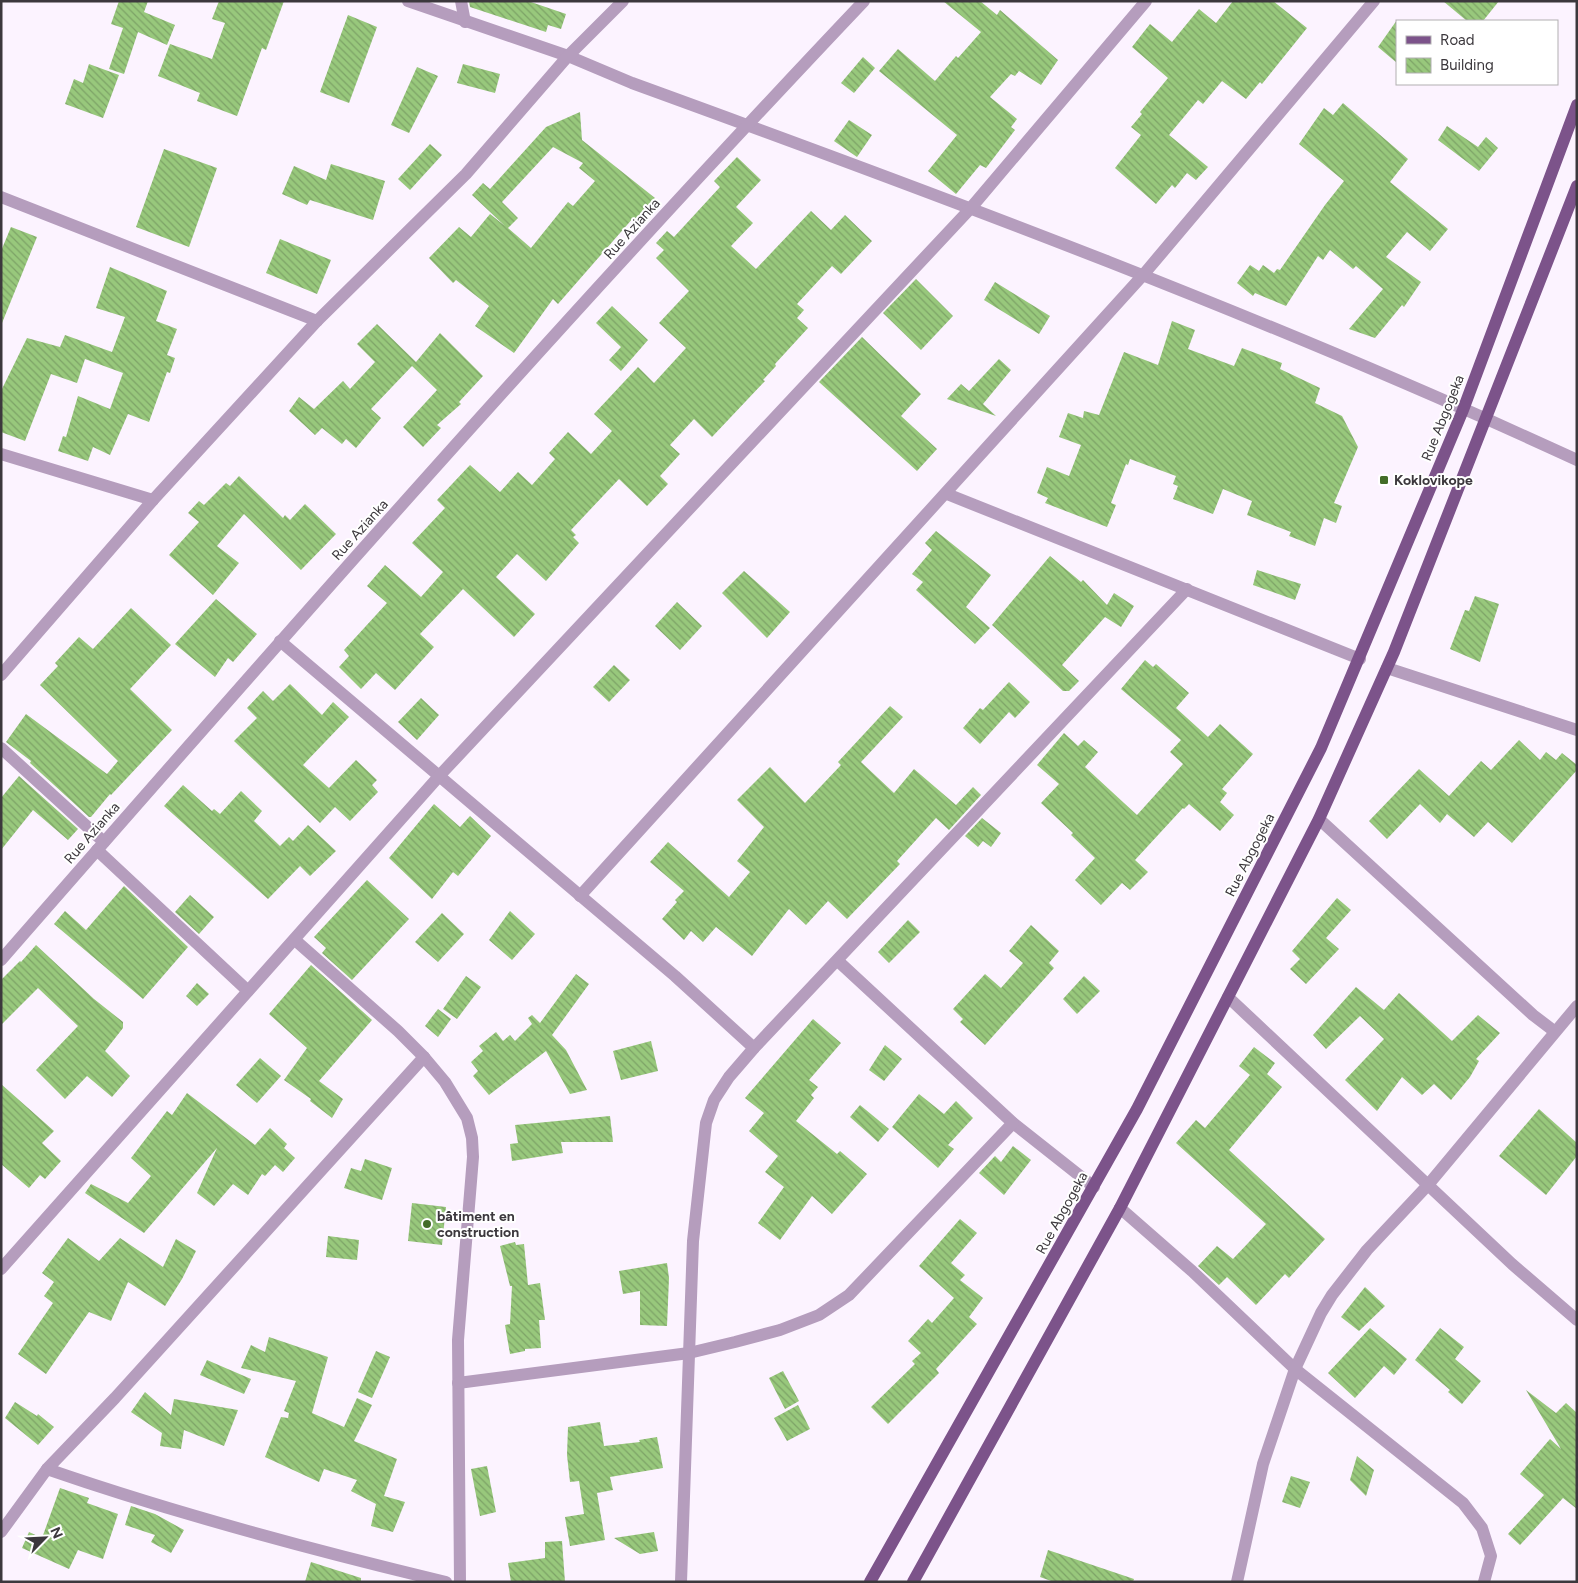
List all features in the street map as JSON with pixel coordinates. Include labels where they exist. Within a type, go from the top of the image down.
[{"type":"main road","name":"Rue Abgogeka","points":[[870,1582],[1137,1109],[1321,748],[1463,410],[1577,105]]},
{"type":"main road","points":[[913,1582],[1120,1208],[1319,819],[1387,668],[1577,186]]},
{"type":"street","points":[[408,1],[568,56],[632,83],[747,124],[1144,274],[1484,418],[1577,460]]},
{"type":"street","points":[[461,1],[465,22]]},
{"type":"street","points":[[1,676],[153,500],[317,321],[466,174],[568,56],[623,1]]},
{"type":"street","name":"Rue Azianka","points":[[1,960],[280,641],[747,124],[864,1]]},
{"type":"street","points":[[1,1268],[439,776],[970,209],[1146,1]]},
{"type":"street","points":[[580,896],[947,494],[1144,274],[1374,1]]},
{"type":"street","points":[[1,197],[317,321]]},
{"type":"street","points":[[1,454],[153,500]]},
{"type":"street","points":[[947,494],[1360,658]]},
{"type":"street","points":[[681,1582],[693,1231],[706,1123],[714,1100],[729,1077],[754,1048],[1187,589]]},
{"type":"street","points":[[280,641],[675,976],[754,1048]]},
{"type":"street","points":[[1387,668],[1577,730]]},
{"type":"street","points":[[1,748],[248,991]]},
{"type":"street","points":[[1319,819],[1533,1015],[1554,1031]]},
{"type":"street","points":[[295,940],[424,1057],[458,1101],[468,1118],[473,1157],[458,1328],[460,1582]]},
{"type":"street","points":[[838,961],[1013,1122],[1094,1186]]},
{"type":"street","points":[[1228,997],[1512,1264],[1577,1320]]},
{"type":"street","points":[[1237,1582],[1263,1464],[1295,1369],[1308,1338],[1332,1295],[1367,1250],[1428,1185],[1554,1031],[1577,1006]]},
{"type":"street","points":[[1,1532],[47,1469],[424,1057]]},
{"type":"street","points":[[458,1383],[688,1353],[780,1330],[819,1314],[849,1295],[1013,1122]]},
{"type":"street","points":[[1120,1208],[1192,1271],[1295,1369],[1463,1502],[1482,1528],[1491,1556],[1484,1582]]},
{"type":"street","points":[[47,1469],[160,1505],[360,1561],[446,1582]]},
{"type":"building","points":[[119,1],[148,1],[144,12],[175,25],[167,45],[138,32],[124,74],[109,69],[123,28],[111,24]]},
{"type":"building","points":[[219,1],[284,1],[266,50],[262,48],[237,116],[197,101],[200,93],[158,76],[170,44],[212,59],[225,23],[212,19]]},
{"type":"building","points":[[469,1],[528,1],[566,14],[561,29],[548,25],[546,32],[470,7]]},
{"type":"building","points":[[943,1],[980,1],[997,15],[1000,10],[1058,60],[1041,85],[1019,71],[1015,76],[1011,74],[990,97],[1017,119],[1011,127],[1015,130],[986,168],[980,165],[956,194],[928,171],[957,135],[879,71],[898,49],[935,81],[956,56],[958,58],[981,32]]},
{"type":"building","points":[[1233,1],[1273,1],[1307,28],[1262,84],[1260,82],[1246,99],[1222,81],[1203,104],[1198,100],[1169,135],[1208,167],[1196,180],[1187,173],[1175,188],[1172,185],[1156,204],[1115,168],[1141,135],[1131,127],[1142,114],[1140,112],[1168,78],[1132,47],[1150,24],[1172,42],[1199,9],[1216,23]]},
{"type":"building","points":[[1443,1],[1499,1],[1484,20],[1466,20]]},
{"type":"building","points":[[348,15],[377,27],[349,103],[320,92]]},
{"type":"building","points":[[1396,21],[1396,62],[1378,47]]},
{"type":"building","points":[[863,57],[875,68],[854,93],[841,83]]},
{"type":"building","points":[[89,64],[119,75],[103,118],[65,104],[74,79],[83,83]]},
{"type":"building","points":[[463,64],[500,74],[495,93],[457,83]]},
{"type":"building","points":[[417,67],[438,76],[409,133],[391,125]]},
{"type":"building","points":[[1343,103],[1408,159],[1390,182],[1448,229],[1430,251],[1407,232],[1386,257],[1421,282],[1404,307],[1402,305],[1375,338],[1349,329],[1383,289],[1356,266],[1353,269],[1330,250],[1323,260],[1318,256],[1286,306],[1255,293],[1253,296],[1237,283],[1250,265],[1259,271],[1263,265],[1274,273],[1277,269],[1280,270],[1344,181],[1299,144],[1324,108],[1333,115]]},
{"type":"building","points":[[580,112],[582,140],[655,198],[636,219],[634,217],[558,304],[553,299],[514,353],[475,326],[489,306],[456,280],[453,283],[429,258],[459,227],[471,237],[490,214],[505,226],[472,195],[483,183],[490,189],[546,127]],"holes":[[[553,147],[583,163],[579,168],[595,181],[573,206],[568,202],[531,248],[508,228],[518,218],[502,202]]]},
{"type":"building","points":[[849,120],[872,135],[857,157],[834,141]]},
{"type":"building","points":[[1447,126],[1478,147],[1486,137],[1498,148],[1479,171],[1438,140]]},
{"type":"building","points":[[430,144],[442,155],[410,190],[398,179]]},
{"type":"building","points":[[164,149],[217,168],[189,247],[136,227]]},
{"type":"building","points":[[737,157],[761,180],[736,207],[753,223],[731,246],[756,269],[811,211],[831,230],[845,215],[872,241],[841,274],[832,266],[797,304],[804,310],[797,318],[808,328],[775,364],[776,366],[763,380],[765,381],[712,437],[694,419],[670,445],[680,454],[660,476],[668,484],[647,506],[619,479],[571,530],[576,535],[573,537],[579,543],[546,581],[517,554],[496,577],[535,614],[514,637],[463,589],[420,634],[434,647],[395,690],[376,673],[361,689],[339,667],[349,656],[344,650],[387,603],[367,586],[385,565],[421,597],[443,572],[412,543],[445,508],[437,500],[470,465],[500,492],[518,472],[532,485],[555,459],[549,453],[568,432],[591,454],[612,431],[594,414],[638,367],[654,383],[686,348],[659,323],[689,291],[656,258],[664,250],[656,243],[667,231],[674,237],[720,187],[714,181]]},
{"type":"building","points":[[331,164],[385,181],[373,220],[310,200],[307,205],[282,194],[294,166],[326,180]]},
{"type":"building","points":[[11,227],[37,237],[2,323],[1,251]]},
{"type":"building","points":[[280,239],[331,260],[317,294],[266,273]]},
{"type":"building","points":[[110,267],[167,291],[156,321],[177,329],[167,355],[175,358],[170,373],[167,372],[149,422],[128,414],[110,455],[93,447],[88,461],[58,451],[63,436],[66,437],[78,396],[110,409],[123,373],[85,359],[77,383],[51,374],[25,441],[1,432],[1,391],[27,338],[60,347],[65,335],[112,352],[125,317],[96,308]]},
{"type":"building","points":[[916,279],[953,316],[921,350],[883,313]]},
{"type":"building","points":[[995,282],[1050,316],[1039,334],[984,300]]},
{"type":"building","points":[[612,306],[648,340],[621,371],[609,360],[621,347],[596,323]]},
{"type":"building","points":[[1172,321],[1195,330],[1188,349],[1234,366],[1242,348],[1282,363],[1280,369],[1320,388],[1315,403],[1342,416],[1358,447],[1334,503],[1342,506],[1336,523],[1324,518],[1315,546],[1289,536],[1291,532],[1247,515],[1252,501],[1223,489],[1213,514],[1173,499],[1178,486],[1173,484],[1176,476],[1130,459],[1128,465],[1126,464],[1111,503],[1116,505],[1107,527],[1045,503],[1048,498],[1037,493],[1047,467],[1069,476],[1081,445],[1059,437],[1068,413],[1083,418],[1084,411],[1099,415],[1124,352],[1158,365]]},
{"type":"building","points":[[377,324],[416,362],[440,333],[483,376],[459,402],[461,404],[437,425],[441,428],[423,447],[403,427],[437,390],[412,366],[371,409],[381,418],[356,448],[346,439],[342,444],[322,428],[315,435],[289,411],[299,397],[314,409],[343,381],[350,389],[375,362],[357,344]]},
{"type":"building","points":[[862,337],[921,394],[901,416],[937,449],[917,471],[819,382]]},
{"type":"building","points":[[999,359],[1011,370],[983,404],[996,416],[947,399],[961,384],[969,391]]},
{"type":"building","points":[[239,476],[283,518],[285,515],[290,520],[305,504],[336,534],[301,570],[244,514],[217,546],[239,563],[213,595],[169,555],[199,522],[188,513],[199,501],[204,505],[226,483],[230,486]]},
{"type":"building","points":[[936,531],[991,575],[966,607],[990,628],[975,644],[916,590],[923,582],[912,574],[932,550],[925,543]]},
{"type":"building","points":[[1050,556],[1081,582],[1083,580],[1107,605],[1114,593],[1134,606],[1121,627],[1105,617],[1062,665],[1079,681],[1069,691],[1063,691],[992,625]]},
{"type":"building","points":[[1257,570],[1301,584],[1295,600],[1253,585]]},
{"type":"building","points":[[744,571],[790,612],[767,638],[722,593]]},
{"type":"building","points":[[1475,596],[1499,604],[1480,662],[1450,649],[1465,610],[1469,611]]},
{"type":"building","points":[[216,599],[257,634],[233,662],[228,658],[215,677],[175,644]]},
{"type":"building","points":[[677,602],[702,626],[680,650],[655,626]]},
{"type":"building","points":[[131,608],[171,645],[130,689],[172,730],[89,817],[30,763],[31,761],[6,742],[26,714],[107,774],[118,761],[40,685],[58,666],[55,663],[79,637],[93,649]]},
{"type":"building","points":[[1145,660],[1153,667],[1156,664],[1189,693],[1176,708],[1208,737],[1220,724],[1253,754],[1222,789],[1227,793],[1220,802],[1234,815],[1220,831],[1189,804],[1183,808],[1135,860],[1148,872],[1130,890],[1122,883],[1101,905],[1075,880],[1095,858],[1071,835],[1073,833],[1041,803],[1059,784],[1037,765],[1064,733],[1078,746],[1084,740],[1098,752],[1085,767],[1137,815],[1183,764],[1170,752],[1181,740],[1121,689]]},
{"type":"building","points":[[614,665],[630,680],[609,702],[593,687]]},
{"type":"building","points":[[1009,682],[1030,702],[1015,718],[1009,712],[980,744],[963,728],[980,708],[983,710]]},
{"type":"building","points":[[290,684],[322,715],[333,702],[349,717],[303,765],[329,788],[356,760],[377,780],[372,785],[378,792],[350,821],[335,807],[320,823],[234,741],[257,718],[247,708],[263,691],[273,701]]},
{"type":"building","points":[[421,698],[439,715],[417,740],[398,722]]},
{"type":"building","points":[[890,706],[903,717],[861,762],[894,793],[914,769],[956,805],[973,787],[981,795],[949,830],[936,818],[897,861],[900,864],[847,919],[828,901],[806,925],[789,909],[752,956],[716,927],[703,942],[691,931],[684,940],[662,919],[677,902],[675,900],[684,891],[650,862],[668,842],[729,897],[750,872],[737,861],[764,827],[737,800],[770,767],[805,803],[841,765],[838,762]]},
{"type":"building","points":[[1519,740],[1540,760],[1546,752],[1556,760],[1562,753],[1577,765],[1577,770],[1512,843],[1488,822],[1474,837],[1447,814],[1440,823],[1420,804],[1387,839],[1369,821],[1419,769],[1449,796],[1481,761],[1491,770]]},
{"type":"building","points":[[19,776],[78,829],[68,840],[33,810],[1,850],[1,798]]},
{"type":"building","points":[[183,785],[212,811],[214,809],[220,814],[241,791],[262,811],[254,821],[280,846],[289,837],[293,841],[308,825],[336,851],[310,876],[300,866],[268,899],[164,806]]},
{"type":"building","points":[[434,804],[460,827],[470,816],[491,836],[458,876],[453,872],[432,899],[389,858]]},
{"type":"building","points":[[982,818],[1001,833],[991,847],[983,841],[978,847],[965,836]]},
{"type":"building","points":[[367,880],[409,919],[352,980],[322,953],[326,948],[314,937]]},
{"type":"building","points":[[124,886],[188,947],[143,999],[54,924],[65,911],[86,930]]},
{"type":"building","points":[[190,895],[214,917],[199,934],[175,912]]},
{"type":"building","points":[[1337,898],[1351,910],[1326,938],[1339,949],[1306,984],[1290,969],[1300,959],[1292,951]]},
{"type":"building","points":[[510,911],[535,934],[512,960],[489,940]]},
{"type":"building","points":[[442,913],[464,934],[438,962],[415,942]]},
{"type":"building","points":[[908,920],[920,932],[889,963],[878,952]]},
{"type":"building","points":[[1031,925],[1059,951],[1049,963],[1054,968],[985,1045],[960,1022],[963,1019],[953,1009],[985,974],[1001,988],[1023,963],[1009,951]]},
{"type":"building","points":[[36,945],[94,999],[123,1022],[123,1028],[105,1051],[130,1076],[112,1097],[87,1076],[65,1099],[36,1070],[78,1026],[38,988],[1,1025],[1,980]]},
{"type":"building","points":[[311,965],[372,1020],[319,1081],[343,1099],[332,1118],[310,1101],[311,1099],[284,1080],[307,1048],[269,1014]]},
{"type":"building","points":[[576,974],[589,984],[552,1035],[566,1050],[587,1090],[570,1094],[546,1051],[489,1095],[473,1076],[478,1071],[471,1062],[483,1051],[479,1046],[496,1032],[503,1041],[510,1035],[515,1041],[532,1024],[528,1018],[532,1015],[540,1023]]},
{"type":"building","points":[[466,976],[481,987],[457,1019],[443,1009]]},
{"type":"building","points":[[1084,976],[1100,991],[1077,1014],[1063,999]]},
{"type":"building","points":[[197,983],[209,994],[197,1006],[186,996]]},
{"type":"building","points":[[1356,987],[1384,1010],[1399,993],[1452,1041],[1478,1015],[1500,1033],[1476,1059],[1479,1061],[1470,1077],[1451,1100],[1434,1084],[1422,1095],[1402,1077],[1377,1111],[1345,1080],[1384,1039],[1360,1016],[1326,1049],[1313,1035]]},
{"type":"building","points":[[438,1009],[451,1019],[438,1037],[425,1026]]},
{"type":"building","points":[[813,1019],[841,1043],[809,1080],[818,1087],[811,1095],[814,1098],[796,1121],[837,1154],[840,1151],[867,1174],[832,1214],[812,1196],[780,1240],[758,1223],[784,1187],[765,1172],[778,1156],[749,1131],[764,1113],[745,1098]]},
{"type":"building","points":[[651,1041],[658,1071],[621,1080],[613,1051]]},
{"type":"building","points":[[885,1045],[902,1059],[884,1081],[869,1070]]},
{"type":"building","points":[[1254,1047],[1275,1063],[1267,1074],[1282,1087],[1229,1150],[1325,1239],[1289,1278],[1285,1274],[1256,1305],[1227,1277],[1219,1285],[1198,1266],[1217,1246],[1233,1259],[1266,1224],[1176,1143],[1196,1120],[1205,1128],[1250,1075],[1239,1066]]},
{"type":"building","points":[[260,1058],[281,1076],[257,1103],[236,1085]]},
{"type":"building","points":[[1,1084],[54,1131],[42,1143],[61,1161],[45,1179],[40,1175],[29,1188],[1,1164]]},
{"type":"building","points":[[187,1093],[255,1145],[270,1128],[287,1144],[284,1148],[295,1158],[283,1172],[275,1165],[265,1176],[262,1174],[248,1195],[233,1184],[214,1206],[197,1193],[217,1148],[144,1233],[85,1193],[91,1184],[128,1203],[151,1176],[131,1158],[167,1111],[172,1115]]},
{"type":"building","points":[[919,1094],[944,1114],[956,1101],[973,1118],[948,1145],[954,1149],[938,1168],[892,1127]]},
{"type":"building","points":[[860,1105],[889,1129],[878,1142],[850,1117]]},
{"type":"building","points":[[1539,1109],[1577,1143],[1577,1156],[1546,1195],[1499,1156]]},
{"type":"building","points":[[610,1116],[613,1142],[561,1142],[563,1153],[512,1161],[510,1144],[518,1143],[515,1125]]},
{"type":"building","points":[[1013,1146],[1031,1160],[1004,1195],[979,1173],[995,1156],[1001,1162]]},
{"type":"building","points":[[365,1159],[392,1168],[382,1200],[344,1188],[351,1168],[361,1171]]},
{"type":"building","name":"bâtiment en construction","points":[[412,1203],[446,1207],[442,1245],[408,1241]]},
{"type":"building","points":[[960,1219],[977,1233],[951,1263],[965,1275],[960,1280],[983,1298],[969,1317],[977,1324],[936,1369],[939,1373],[888,1424],[871,1407],[915,1364],[912,1361],[921,1353],[908,1341],[928,1319],[932,1323],[954,1298],[919,1266]]},
{"type":"building","points":[[328,1236],[359,1240],[357,1260],[326,1257]]},
{"type":"building","points":[[68,1238],[99,1261],[120,1238],[163,1267],[176,1239],[196,1251],[182,1279],[165,1306],[128,1282],[111,1321],[89,1312],[46,1374],[18,1354],[53,1303],[44,1296],[54,1282],[42,1273]]},
{"type":"building","points":[[515,1242],[516,1245],[524,1244],[528,1285],[540,1283],[545,1320],[539,1320],[541,1348],[525,1349],[525,1351],[510,1354],[505,1325],[510,1324],[512,1286],[510,1286],[500,1246]]},
{"type":"building","points":[[667,1263],[669,1278],[667,1326],[640,1325],[640,1291],[623,1294],[619,1271]]},
{"type":"building","points":[[1365,1287],[1385,1306],[1359,1331],[1341,1317]]},
{"type":"building","points":[[1370,1328],[1407,1359],[1394,1375],[1384,1366],[1355,1398],[1328,1373]]},
{"type":"building","points":[[1440,1328],[1464,1347],[1455,1359],[1481,1381],[1462,1404],[1448,1392],[1450,1390],[1415,1360]]},
{"type":"building","points":[[269,1337],[328,1357],[312,1413],[344,1427],[357,1398],[372,1405],[354,1441],[397,1459],[384,1496],[405,1502],[393,1532],[371,1526],[376,1504],[351,1491],[357,1480],[324,1469],[319,1482],[265,1457],[281,1417],[288,1418],[289,1413],[284,1411],[296,1381],[241,1368],[251,1345],[265,1352]]},
{"type":"building","points":[[376,1351],[390,1357],[372,1398],[358,1392]]},
{"type":"building","points":[[207,1360],[251,1379],[244,1394],[200,1375]]},
{"type":"building","points":[[783,1371],[799,1401],[785,1409],[769,1378]]},
{"type":"building","points":[[1526,1390],[1556,1413],[1566,1403],[1577,1413],[1577,1509],[1563,1498],[1520,1545],[1508,1534],[1544,1495],[1520,1474],[1550,1439],[1561,1449]]},
{"type":"building","points":[[145,1392],[171,1415],[174,1399],[238,1410],[224,1446],[184,1430],[181,1449],[160,1446],[162,1433],[131,1412]]},
{"type":"building","points":[[15,1402],[37,1416],[38,1414],[54,1427],[38,1445],[5,1418]]},
{"type":"building","points":[[798,1405],[810,1429],[787,1441],[774,1418]]},
{"type":"building","points":[[600,1422],[604,1446],[640,1442],[639,1440],[657,1437],[663,1468],[610,1477],[613,1490],[597,1493],[605,1540],[570,1546],[565,1517],[584,1514],[579,1481],[570,1482],[567,1455],[568,1427]]},
{"type":"building","points":[[1357,1456],[1374,1470],[1366,1496],[1350,1480]]},
{"type":"building","points":[[487,1466],[496,1512],[480,1516],[471,1469]]},
{"type":"building","points":[[1291,1476],[1310,1482],[1300,1508],[1282,1502]]},
{"type":"building","points":[[60,1488],[89,1498],[87,1503],[118,1514],[103,1559],[78,1550],[69,1569],[22,1548],[29,1532],[42,1538]]},
{"type":"building","points":[[131,1506],[155,1514],[184,1530],[171,1553],[151,1542],[155,1535],[125,1525]]},
{"type":"building","points":[[654,1532],[658,1551],[640,1554],[614,1538]]},
{"type":"building","points":[[562,1541],[565,1582],[511,1582],[508,1563],[545,1558],[545,1542]]},
{"type":"building","points":[[1048,1550],[1134,1579],[1133,1582],[1054,1582],[1040,1577]]},
{"type":"building","points":[[311,1562],[361,1578],[361,1582],[305,1582]]},
{"type":"place","name":"Koklovikope","points":[[1384,480]]},
{"type":"place","name":"bâtiment en construction","points":[[427,1224]]}]
